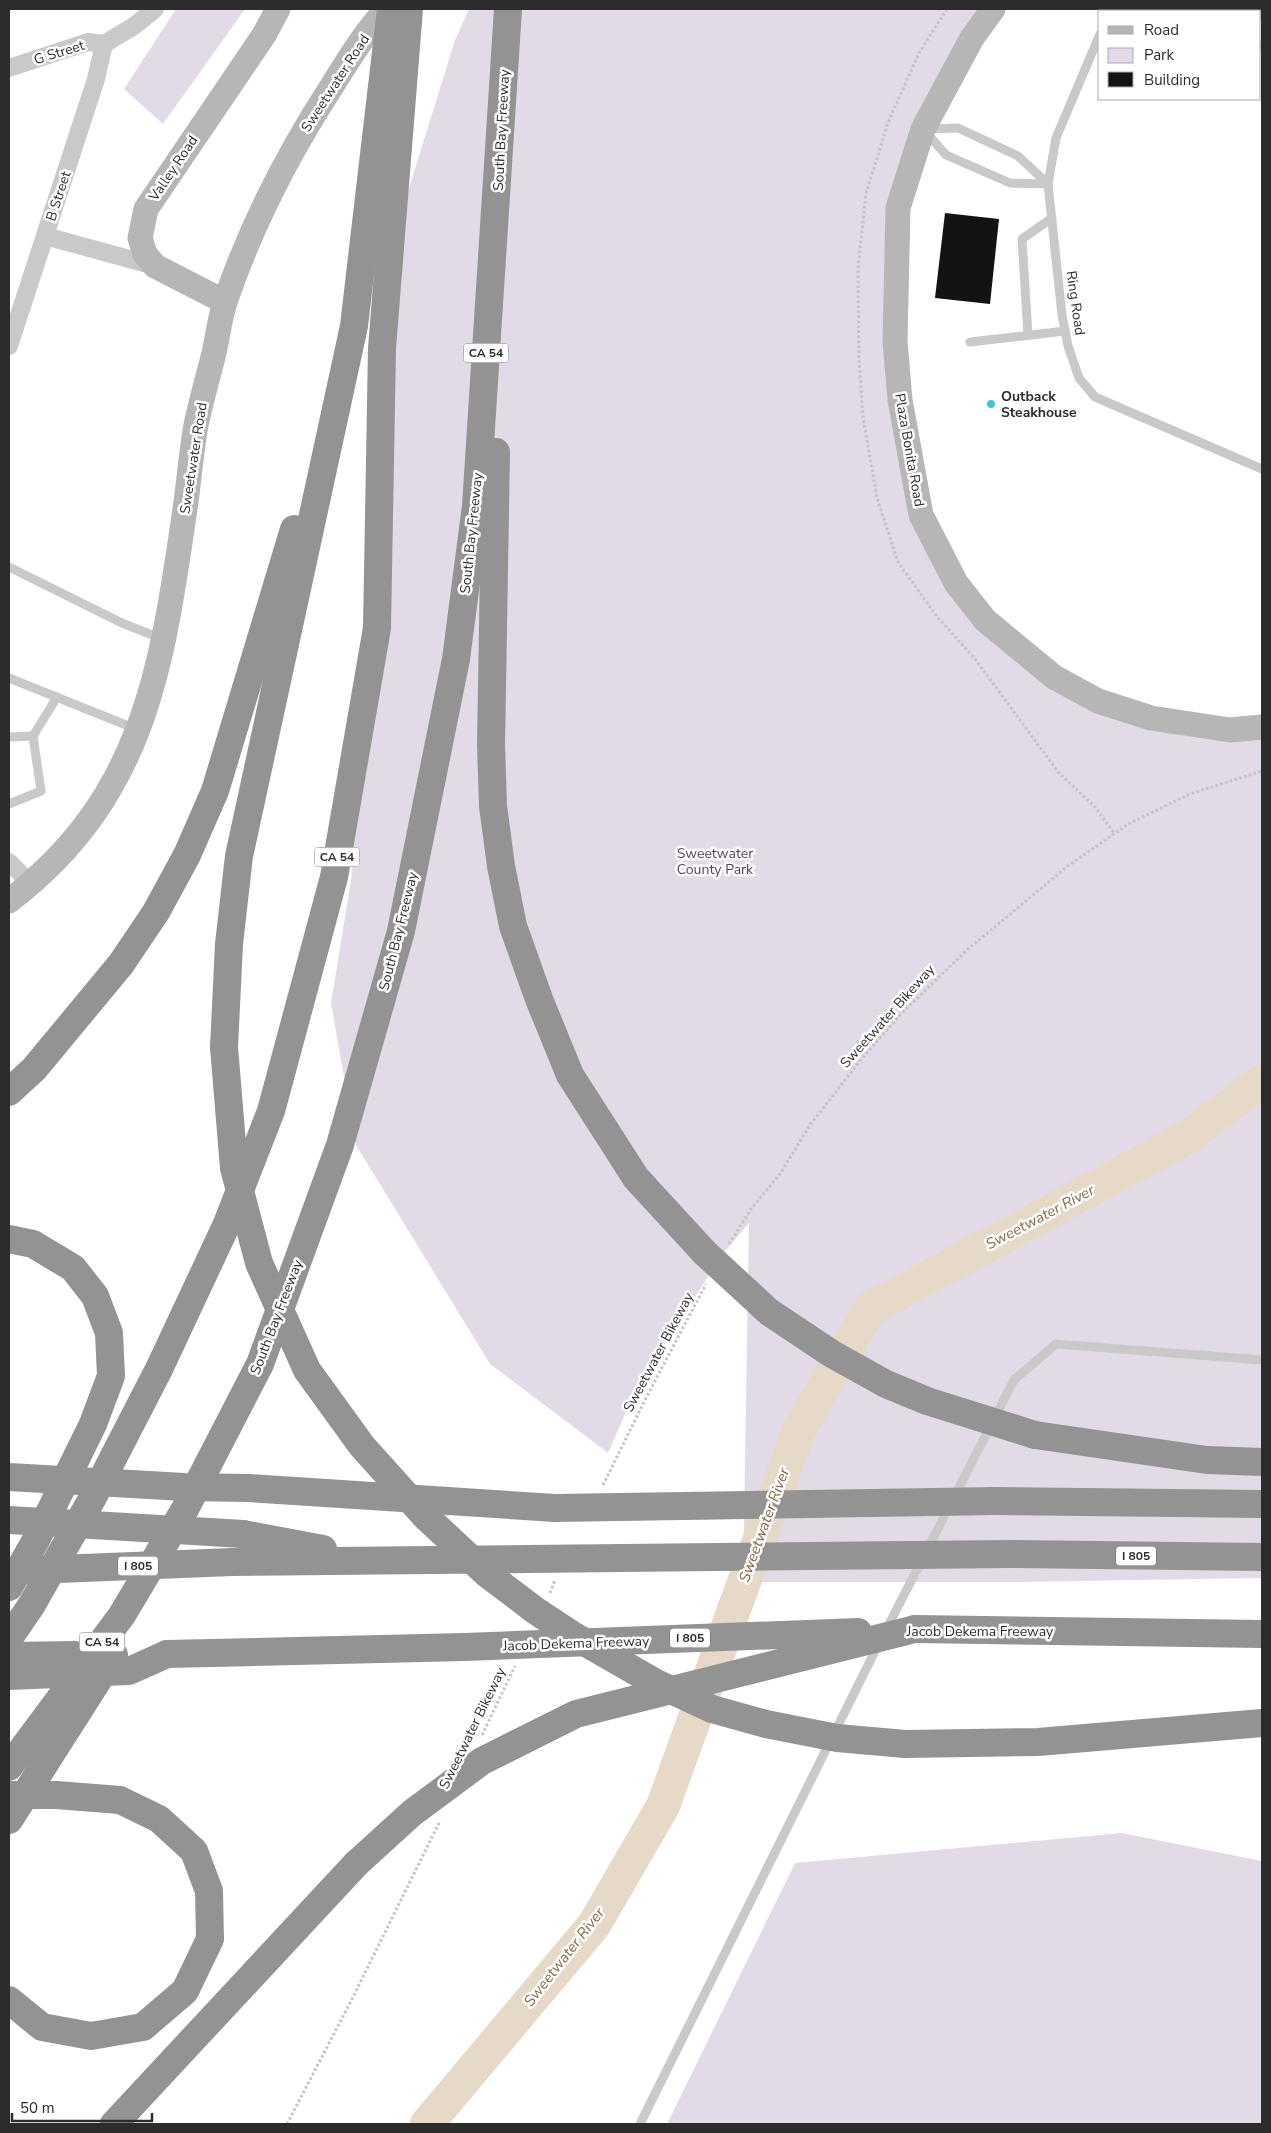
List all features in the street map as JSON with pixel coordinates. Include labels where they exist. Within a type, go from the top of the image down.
[{"type":"highway","points":[[391,9],[354,326],[239,856],[229,944],[224,1047],[234,1168],[259,1263],[307,1370],[362,1446],[425,1516],[486,1573],[536,1611],[574,1636],[656,1684],[712,1709],[766,1724],[837,1738],[905,1744],[1038,1742],[1262,1723]]},
{"type":"highway","name":"CA 54","points":[[9,1638],[31,1606],[92,1499],[159,1369],[226,1226],[272,1112],[334,877],[377,628],[382,348],[409,9]]},
{"type":"highway","name":"South Bay Freeway","points":[[9,1767],[122,1615],[185,1509],[260,1364],[340,1145],[401,931],[456,659],[476,506],[508,9]]},
{"type":"highway","points":[[497,199],[496,536],[491,745],[493,806],[513,926],[539,999],[570,1075],[636,1178],[713,1260],[769,1312],[832,1354],[886,1384],[927,1401],[1034,1435],[1207,1460],[1262,1462]]},
{"type":"highway","points":[[9,1092],[34,1069],[121,964],[156,912],[187,856],[215,791],[294,529],[326,456]]},
{"type":"highway","points":[[9,1238],[33,1244],[73,1268],[95,1296],[109,1332],[110,1376],[93,1424],[36,1540],[9,1587]]},
{"type":"highway","points":[[9,1477],[184,1487],[248,1488],[555,1508],[995,1500],[1262,1504]]},
{"type":"highway","points":[[9,1820],[139,1617],[185,1509]]},
{"type":"highway","points":[[9,1520],[243,1534],[383,1560]]},
{"type":"highway","name":"I 805","points":[[9,1571],[232,1562],[383,1560],[1009,1554],[1262,1557]]},
{"type":"highway","points":[[114,2124],[356,1864],[412,1813],[482,1762],[576,1714],[915,1630]]},
{"type":"highway","name":"Jacob Dekema Freeway","points":[[9,1656],[465,1647],[915,1630],[1262,1634]]},
{"type":"highway","points":[[9,1676],[129,1671],[167,1654]]},
{"type":"highway","points":[[9,1795],[56,1795],[120,1800],[159,1819],[194,1851],[209,1891],[210,1939],[185,1990],[143,2027],[91,2036],[42,2027],[9,2000]]},
{"type":"main road","name":"Valley Road","points":[[154,266],[145,254],[140,238],[146,209],[264,35],[278,9]]},
{"type":"main road","name":"Sweetwater Road","points":[[9,901],[31,884],[60,855],[93,815],[125,762],[139,730],[152,691],[164,640],[196,428],[226,302],[253,230],[308,123],[361,41],[387,9]]},
{"type":"main road","name":"Plaza Bonita Road","points":[[994,9],[972,38],[923,129],[898,208],[895,341],[900,400],[922,515],[956,583],[985,620],[1054,678],[1098,700],[1151,718],[1230,730],[1262,727]]},
{"type":"main road","points":[[154,266],[226,302]]},
{"type":"street","name":"G Street","points":[[9,68],[88,42],[104,44],[134,26],[155,9]]},
{"type":"street","name":"B Street","points":[[9,346],[96,79],[104,44]]},
{"type":"street","points":[[45,236],[154,266]]},
{"type":"street","points":[[9,862],[31,884]]},
{"type":"lane","name":"Ring Road","points":[[1098,39],[1056,138],[1048,184],[1065,331],[1079,378],[1095,397],[1262,469]]},
{"type":"lane","points":[[923,129],[958,128],[1018,156],[1048,184]]},
{"type":"lane","points":[[923,129],[946,155],[1010,182],[1048,184]]},
{"type":"lane","points":[[1028,335],[1022,239],[1052,218]]},
{"type":"lane","points":[[970,342],[1065,331]]},
{"type":"lane","points":[[9,567],[122,623],[164,640]]},
{"type":"lane","points":[[9,678],[139,730]]},
{"type":"lane","points":[[9,804],[41,791],[33,736],[57,697]]},
{"type":"lane","points":[[9,736],[33,736]]},
{"type":"lane","points":[[640,2124],[819,1761],[1014,1380],[1056,1344],[1262,1360]]},
{"type":"path","name":"Sweetwater Bikeway","points":[[602,1487],[713,1260],[792,1158],[810,1125],[901,1014],[967,950],[1068,866],[1128,824],[1190,794],[1262,771]]},
{"type":"path","points":[[546,1600],[557,1576]]},
{"type":"path","name":"Sweetwater Bikeway","points":[[478,1742],[518,1660]]},
{"type":"path","points":[[287,2124],[351,2002],[441,1818]]},
{"type":"green space","points":[[176,9],[245,9],[163,124],[124,89]]},
{"type":"green space","name":"Sweetwater County Park","points":[[469,9],[993,9],[897,209],[912,477],[959,586],[1099,700],[1262,727],[1262,1578],[1013,1582],[743,1582],[749,1223],[722,1255],[636,1389],[608,1453],[490,1364],[356,1145],[331,1003],[352,874],[365,577],[391,246],[455,40]]},
{"type":"green space","points":[[1122,1833],[1262,1861],[1262,2124],[667,2124],[795,1863]]},
{"type":"building","points":[[945,213],[999,219],[990,304],[935,298]]},
{"type":"waterway","name":"Sweetwater River","points":[[427,2124],[594,1925],[663,1806],[799,1430],[870,1309],[1188,1137],[1262,1081]]},
{"type":"place","name":"Outback Steakhouse","points":[[991,404]]}]
